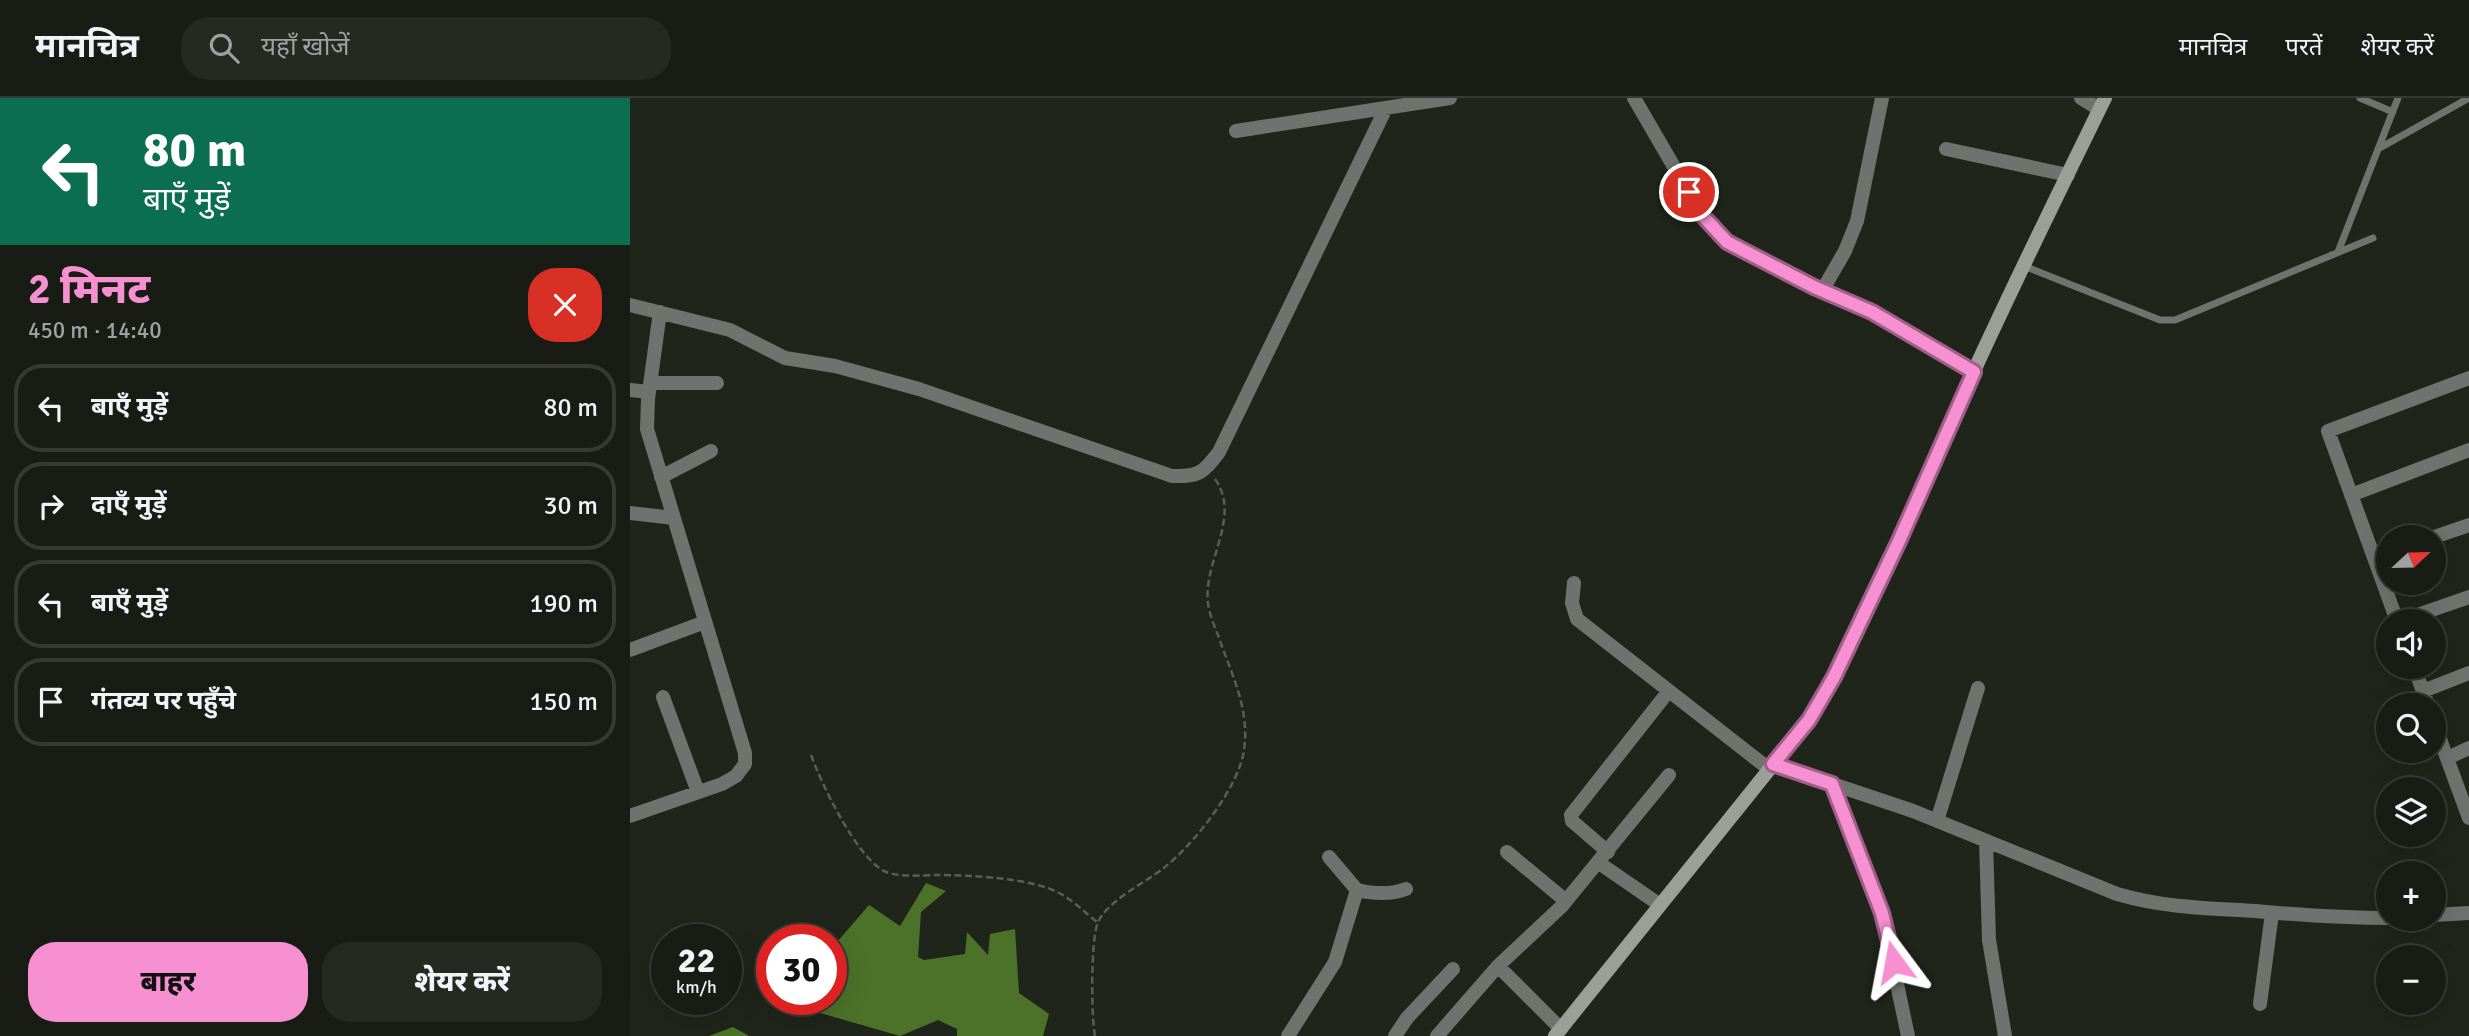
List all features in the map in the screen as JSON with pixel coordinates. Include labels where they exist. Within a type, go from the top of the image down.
[{"type":"main road","points":[[1558,1032],[1809,720],[1834,677],[1899,541],[1974,372],[2102,104]]},
{"type":"street","points":[[1236,131],[1450,98]]},
{"type":"street","points":[[1634,98],[1702,215],[1714,230],[1733,246],[1822,291],[1872,312],[1974,372]]},
{"type":"street","points":[[1822,291],[1845,251],[1857,221],[1882,98]]},
{"type":"street","points":[[2081,98],[2102,104]]},
{"type":"street","points":[[630,304],[730,331],[785,358],[835,366],[919,389],[1172,476],[1193,477],[1204,470],[1219,452],[1386,108]]},
{"type":"street","points":[[1946,149],[2067,175]]},
{"type":"street","points":[[630,816],[736,776],[745,764],[745,752],[647,429],[660,312]]},
{"type":"street","points":[[2376,544],[2351,495],[2328,431],[2469,378]]},
{"type":"street","points":[[630,390],[717,383]]},
{"type":"street","points":[[2351,495],[2469,450]]},
{"type":"street","points":[[661,477],[711,451]]},
{"type":"street","points":[[630,513],[674,518]]},
{"type":"street","points":[[2446,533],[2469,525]]},
{"type":"street","points":[[1574,583],[1572,603],[1577,619],[1668,692],[1771,766],[1937,821],[2117,894],[2150,903],[2343,919],[2376,918]]},
{"type":"street","points":[[2434,609],[2469,597]]},
{"type":"street","points":[[630,650],[705,622]]},
{"type":"street","points":[[2434,693],[2469,673]]},
{"type":"street","points":[[1937,821],[1978,688]]},
{"type":"street","points":[[1660,905],[1603,857],[1572,821],[1572,815],[1668,692]]},
{"type":"street","points":[[663,697],[698,792]]},
{"type":"street","points":[[2469,748],[2447,758],[2469,818]]},
{"type":"street","points":[[1437,1036],[1498,966],[1566,901],[1670,775]]},
{"type":"street","points":[[1832,784],[1882,913],[1908,1036]]},
{"type":"street","points":[[1986,841],[1989,940],[2004,1036]]},
{"type":"street","points":[[1507,852],[1566,901]]},
{"type":"street","points":[[1328,857],[1357,890],[1396,893],[1406,889]]},
{"type":"street","points":[[1288,1036],[1335,962],[1357,890]]},
{"type":"street","points":[[2260,1004],[2272,913]]},
{"type":"street","points":[[2446,914],[2469,913]]},
{"type":"street","points":[[1498,966],[1558,1032]]},
{"type":"street","points":[[1395,1036],[1407,1018],[1453,969]]},
{"type":"lane","points":[[2360,98],[2393,111]]},
{"type":"lane","points":[[2338,252],[2398,98]]},
{"type":"lane","points":[[2378,149],[2469,98]]},
{"type":"lane","points":[[2024,266],[2161,320],[2175,320],[2372,238]]},
{"type":"path","points":[[1095,1036],[1094,950],[1097,923],[1113,904],[1165,868],[1196,834],[1229,791],[1238,773],[1244,750],[1245,710],[1208,602],[1211,573],[1226,507],[1216,481],[1204,470]]},
{"type":"path","points":[[811,755],[823,787],[845,825],[872,862],[886,872],[905,875],[957,875],[1026,883],[1056,891],[1097,923]]},
{"type":"shaded area","points":[[926,883],[946,891],[921,912],[918,957],[924,960],[965,954],[967,932],[988,955],[990,934],[1015,929],[1019,993],[1049,1014],[1043,1036],[957,1036],[957,1029],[938,1020],[900,1036],[827,1015],[847,1015],[847,930],[869,905],[900,926]]},
{"type":"shaded area","points":[[733,1027],[749,1036],[709,1036]]},
{"type":"route","points":[[1689,192],[1702,215],[1727,242],[1814,287],[1872,312],[1974,372],[1899,541],[1834,677],[1809,720],[1773,764],[1832,784],[1882,913],[1894,962]]}]
